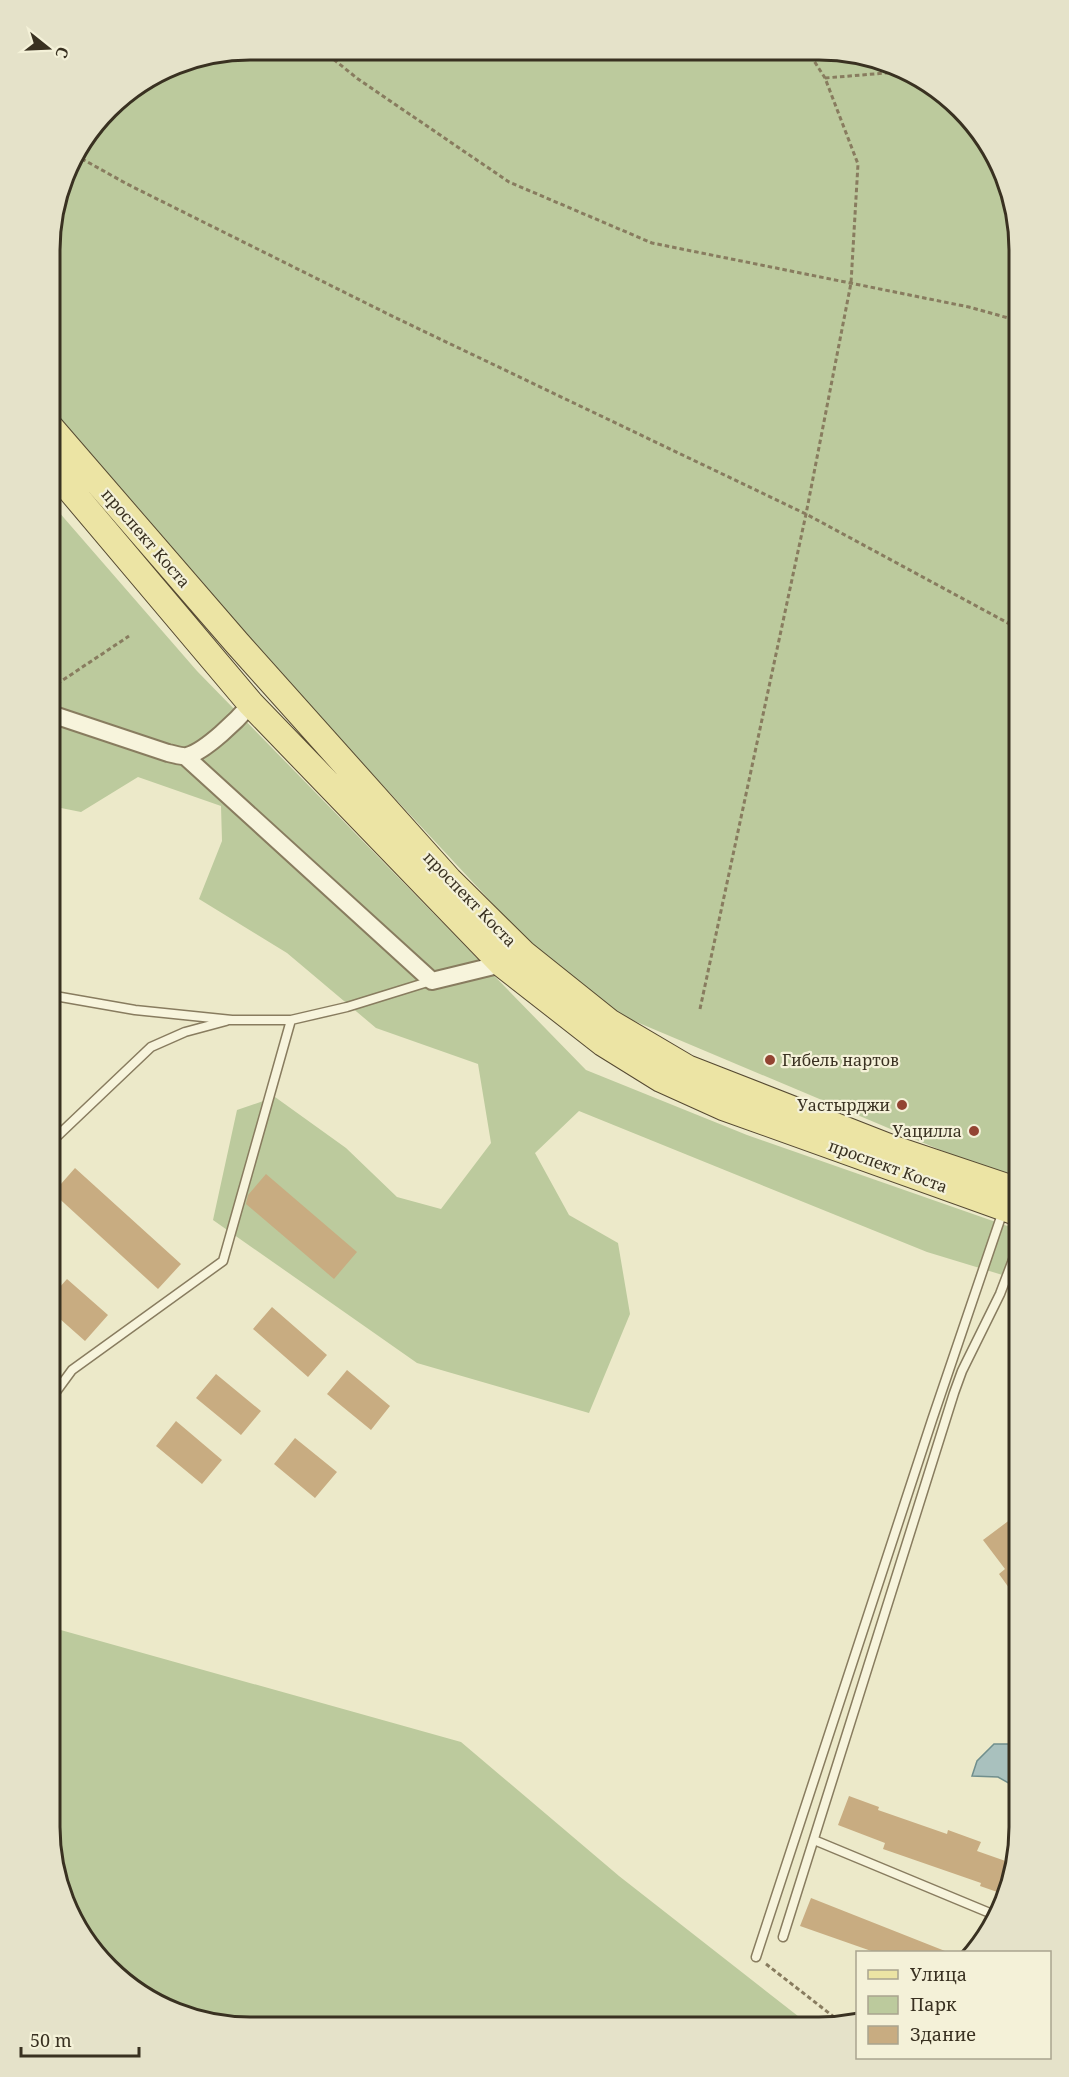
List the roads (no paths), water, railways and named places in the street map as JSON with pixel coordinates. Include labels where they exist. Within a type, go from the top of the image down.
[{"type":"main road","name":"проспект Коста","points":[[60,438],[237,643],[449,880],[524,954],[609,1022],[687,1068],[894,1149],[1009,1202]]},
{"type":"main road","name":"проспект Коста","points":[[60,478],[251,704],[502,964],[603,1042],[661,1079],[723,1107],[1009,1202]]},
{"type":"street","points":[[186,756],[201,749],[235,722],[251,704]]},
{"type":"street","points":[[60,714],[76,724],[168,753],[186,756],[432,981],[502,964]]},
{"type":"lane","points":[[60,997],[135,1011],[232,1020],[291,1020],[347,1007],[432,981]]},
{"type":"lane","points":[[60,1133],[151,1047],[185,1032],[232,1020]]},
{"type":"lane","points":[[60,1386],[72,1370],[223,1261],[291,1020]]},
{"type":"lane","points":[[756,1957],[932,1420],[1009,1217]]},
{"type":"lane","points":[[783,1936],[954,1393],[1009,1270]]},
{"type":"lane","points":[[814,1840],[989,1913]]},
{"type":"water","points":[[994,1744],[1009,1744],[1009,1783],[998,1777],[972,1776],[977,1761]]},
{"type":"place","name":"Гибель нартов","points":[[770,1060]]},
{"type":"place","name":"Уастырджи","points":[[902,1105]]},
{"type":"place","name":"Уацилла","points":[[974,1131]]}]
